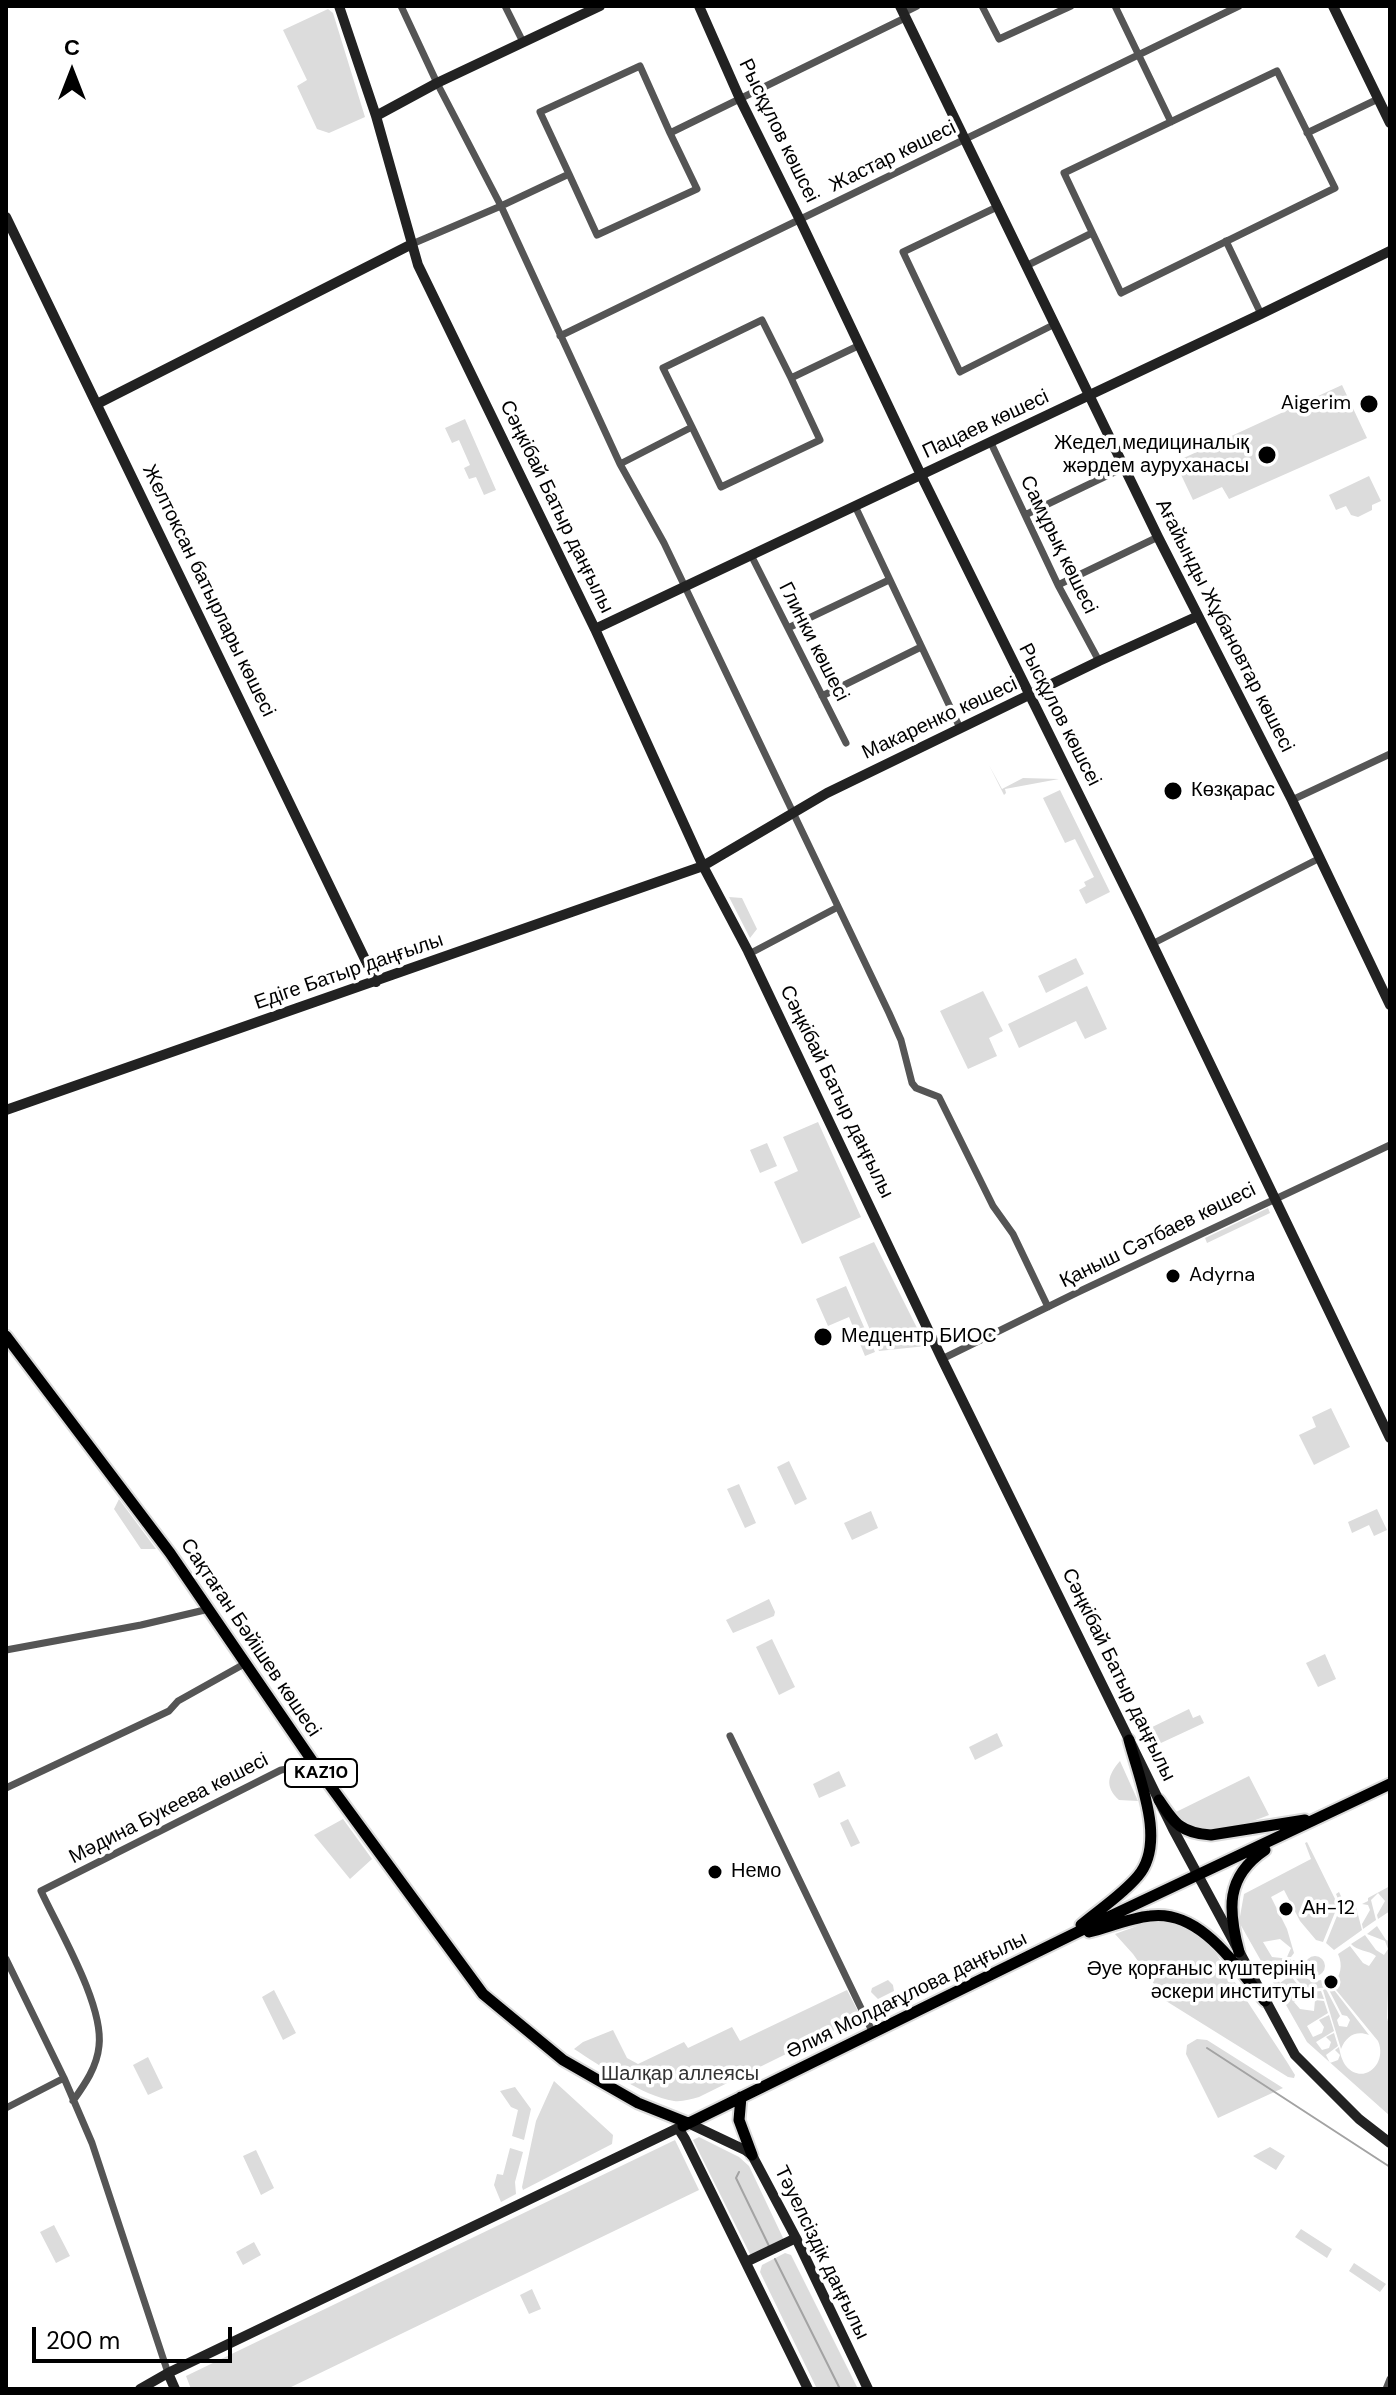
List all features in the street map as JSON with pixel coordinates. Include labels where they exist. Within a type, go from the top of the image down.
[{"type":"main road","name":"Сақтаған Бәйішев көшесі","points":[[6,1336],[118,1482],[315,1765],[483,1994],[563,2060],[683,2126]]},
{"type":"main road","points":[[1066,1938],[1138,1876],[1150,1855],[1152,1831],[1129,1740]]},
{"type":"main road","name":"Әлия Молдағұлова даңғылы","points":[[683,2126],[1066,1938],[1390,1784]]},
{"type":"main road","points":[[1159,1800],[1175,1823],[1197,1834],[1211,1835],[1322,1817]]},
{"type":"main road","points":[[1239,1952],[1231,1920],[1234,1887],[1249,1863],[1259,1854],[1300,1828]]},
{"type":"main road","points":[[1066,1938],[1149,1916],[1170,1915],[1184,1920],[1209,1937],[1265,2001]]},
{"type":"main road","points":[[741,2097],[739,2120],[752,2155]]},
{"type":"street","name":"Сәңкібай Батыр даңғылы","points":[[339,6],[376,116],[418,265],[595,629],[703,866],[749,954],[942,1359],[1129,1740],[1295,2055],[1359,2119],[1390,2143]]},
{"type":"street","points":[[401,6],[501,206],[620,464],[664,543],[889,1013],[901,1040],[912,1083],[916,1088],[939,1097],[993,1206],[1013,1234],[1048,1307]]},
{"type":"street","points":[[505,6],[523,42]]},
{"type":"street","name":"Рысқұлов көшсеі","points":[[699,6],[740,99],[921,475],[1390,1438]]},
{"type":"street","points":[[670,133],[917,6]]},
{"type":"street","points":[[982,6],[997,38],[1001,39],[1071,6]]},
{"type":"street","points":[[1115,6],[1171,122]]},
{"type":"street","name":"Жастар көшесі","points":[[560,336],[1239,6]]},
{"type":"street","points":[[1333,6],[1390,123]]},
{"type":"street","points":[[376,116],[437,83],[596,7]]},
{"type":"street","name":"Ағайынды Жұбановтар көшесі","points":[[903,12],[1390,1005]]},
{"type":"street","points":[[640,66],[697,189],[597,235],[569,174],[540,112],[640,66]]},
{"type":"street","points":[[1277,71],[1335,188],[1121,293],[1064,173],[1171,122],[1277,71]]},
{"type":"street","points":[[1307,133],[1378,99]]},
{"type":"street","points":[[97,404],[412,244],[569,174]]},
{"type":"street","points":[[997,207],[903,252],[960,372],[1055,324]]},
{"type":"street","name":"Желтоксан батырлары көшесі","points":[[6,217],[376,982]]},
{"type":"street","points":[[1026,266],[1092,233]]},
{"type":"street","points":[[1226,241],[1261,314]]},
{"type":"street","name":"Пацаев көшесі","points":[[595,629],[1390,251]]},
{"type":"street","points":[[762,320],[820,440],[721,487],[692,427],[663,368],[762,320]]},
{"type":"street","points":[[791,378],[860,345]]},
{"type":"street","points":[[620,464],[692,427]]},
{"type":"street","name":"Самұрық көшесі","points":[[991,443],[1058,585],[1099,661]]},
{"type":"street","points":[[1025,515],[1125,467]]},
{"type":"street","points":[[855,506],[960,728]]},
{"type":"street","points":[[1058,585],[1158,537]]},
{"type":"street","name":"Глинки көшесі","points":[[751,555],[846,743]]},
{"type":"street","points":[[788,628],[889,580]]},
{"type":"street","name":"Макаренко көшесі","points":[[703,866],[827,793],[1198,616]]},
{"type":"street","points":[[822,696],[921,647]]},
{"type":"street","points":[[1292,800],[1390,754]]},
{"type":"street","points":[[1152,944],[1320,858]]},
{"type":"street","name":"Едіге Батыр даңғылы","points":[[6,1110],[703,866]]},
{"type":"street","points":[[749,954],[838,907]]},
{"type":"street","name":"Қаныш Сәтбаев көшесі","points":[[942,1359],[1390,1145]]},
{"type":"street","points":[[6,1650],[209,1609]]},
{"type":"street","points":[[6,1788],[169,1711],[178,1701],[246,1663]]},
{"type":"street","points":[[730,1736],[873,2033]]},
{"type":"street","name":"Мәдина Букеева көшесі","points":[[73,2101],[95,2065],[100,2024],[92,1999],[41,1891],[281,1770],[315,1765]]},
{"type":"street","points":[[6,1959],[9,1974],[64,2078],[98,2158],[175,2389]]},
{"type":"street","points":[[6,2108],[64,2078]]},
{"type":"street","points":[[683,2126],[808,2389]]},
{"type":"street","name":"Тәуелсіздік даңғылы","points":[[683,2126],[752,2155],[796,2238],[868,2389]]},
{"type":"street","name":"Әлия Молдағұлова даңғылы","points":[[140,2389],[683,2126]]},
{"type":"street","points":[[746,2262],[796,2238]]},
{"type":"street","points":[[1386,2389],[1390,2379]]},
{"type":"green space","points":[[328,9],[333,13],[365,117],[329,133],[317,129],[297,86],[307,80],[283,30]]},
{"type":"green space","points":[[1342,385],[1367,438],[1229,499],[1222,487],[1193,500],[1175,462]]},
{"type":"green space","points":[[465,419],[496,490],[484,495],[476,477],[469,479],[464,468],[470,465],[459,440],[452,443],[445,428]]},
{"type":"green space","points":[[1369,476],[1381,501],[1358,517],[1351,515],[1346,506],[1336,510],[1329,495]]},
{"type":"green space","points":[[989,765],[1002,789],[1023,778],[1059,779],[1005,789],[1004,795]]},
{"type":"green space","points":[[1060,790],[1110,892],[1086,904],[1079,890],[1086,886],[1084,882],[1094,877],[1075,839],[1065,843],[1043,798]]},
{"type":"green space","points":[[729,897],[742,898],[757,929],[750,938]]},
{"type":"green space","points":[[1076,958],[1084,974],[1046,993],[1038,976]]},
{"type":"green space","points":[[1087,986],[1107,1029],[1085,1039],[1076,1021],[1019,1048],[1008,1024]]},
{"type":"green space","points":[[983,991],[1003,1031],[989,1038],[997,1056],[968,1069],[940,1011]]},
{"type":"green space","points":[[818,1122],[861,1217],[802,1244],[774,1182],[798,1171],[783,1137]]},
{"type":"green space","points":[[767,1143],[777,1166],[760,1173],[750,1150]]},
{"type":"green space","points":[[1268,1208],[1270,1213],[1207,1243],[1205,1238]]},
{"type":"green space","points":[[874,1242],[926,1346],[879,1351],[839,1257]]},
{"type":"green space","points":[[846,1286],[875,1352],[865,1356],[849,1317],[828,1326],[816,1299]]},
{"type":"green space","points":[[1331,1408],[1350,1447],[1314,1465],[1299,1435],[1316,1427],[1312,1417]]},
{"type":"green space","points":[[789,1461],[807,1499],[795,1505],[777,1467]]},
{"type":"green space","points":[[739,1484],[756,1523],[745,1528],[727,1489]]},
{"type":"green space","points":[[119,1499],[156,1549],[141,1549],[114,1509]]},
{"type":"green space","points":[[1377,1509],[1387,1530],[1374,1536],[1369,1525],[1352,1533],[1348,1522]]},
{"type":"green space","points":[[871,1511],[878,1528],[852,1540],[844,1523]]},
{"type":"green space","points":[[769,1599],[774,1616],[733,1633],[726,1620]]},
{"type":"green space","points":[[772,1639],[795,1687],[779,1695],[756,1647]]},
{"type":"green space","points":[[1325,1654],[1336,1679],[1318,1687],[1306,1663]]},
{"type":"green space","points":[[1189,1709],[1193,1718],[1200,1715],[1204,1723],[1148,1749],[1140,1733]]},
{"type":"green space","points":[[997,1733],[1003,1746],[975,1760],[969,1747]]},
{"type":"green space","points":[[1120,1761],[1138,1801],[1119,1800],[1111,1790],[1110,1776]]},
{"type":"green space","points":[[839,1771],[846,1786],[819,1798],[813,1784]]},
{"type":"green space","points":[[1249,1776],[1269,1815],[1232,1828],[1208,1830],[1196,1828],[1174,1813]]},
{"type":"green space","points":[[343,1819],[372,1859],[350,1879],[314,1835]]},
{"type":"green space","points":[[848,1819],[860,1843],[851,1847],[840,1823]]},
{"type":"green space","points":[[1307,1842],[1338,1905],[1323,1942],[1316,1940],[1300,1921],[1284,1890],[1271,1897],[1287,1929],[1294,1953],[1287,1957],[1291,1948],[1280,1939],[1263,1942],[1272,1957],[1291,1959],[1290,1970],[1287,1961],[1271,1968],[1280,1983],[1291,1975],[1303,1988],[1321,1991],[1324,1999],[1302,1997],[1294,2002],[1300,2009],[1314,2011],[1315,2000],[1324,2001],[1328,2013],[1307,2026],[1313,2037],[1322,2033],[1324,2027],[1319,2020],[1329,2015],[1334,2031],[1316,2042],[1322,2050],[1329,2048],[1331,2042],[1326,2037],[1334,2033],[1338,2046],[1326,2055],[1330,2062],[1307,2042],[1239,1922],[1244,1894],[1311,1859]]},
{"type":"green space","points":[[1390,1886],[1390,1911],[1378,1919],[1385,1901],[1378,1893],[1371,1900],[1376,1920],[1363,1929],[1362,1924],[1370,1910],[1368,1905],[1362,1904],[1368,1898]]},
{"type":"green space","points":[[1339,1892],[1348,1911],[1356,1907],[1362,1930],[1334,1950],[1326,1943],[1341,1906],[1336,1894]]},
{"type":"green space","points":[[1163,1921],[1192,1932],[1215,1952],[1287,2062],[1294,2078],[1166,2001],[1115,1934],[1148,1922]]},
{"type":"green space","points":[[1377,1926],[1390,1941],[1387,2018],[1390,2028],[1390,2116],[1330,2063],[1338,2060],[1340,2055],[1335,2050],[1339,2047],[1346,2066],[1360,2074],[1372,2070],[1380,2057],[1378,2041],[1332,1985],[1340,1970],[1338,1954],[1350,1946],[1369,1966],[1376,1956],[1351,1944],[1365,1935],[1384,1955],[1388,1949],[1385,1941],[1367,1934]]},
{"type":"green space","points":[[1315,1956],[1322,1959],[1325,1966],[1322,1973],[1315,1976],[1308,1973],[1305,1966],[1308,1959]]},
{"type":"green space","points":[[1293,1960],[1300,1963],[1301,1972],[1306,1978],[1321,1980],[1325,1987],[1311,1988],[1300,1983],[1294,1974]]},
{"type":"green space","points":[[888,1980],[894,1991],[878,1999],[871,1992],[872,1988]]},
{"type":"green space","points":[[1331,1986],[1369,2035],[1352,2035],[1341,2049],[1323,1990],[1326,1989],[1340,2016],[1337,2020],[1339,2026],[1347,2027],[1350,2020],[1342,2015],[1328,1988]]},
{"type":"green space","points":[[274,1990],[296,2033],[283,2040],[262,1997]]},
{"type":"green space","name":"Шалқар аллеясы","points":[[847,1990],[861,2017],[699,2097],[686,2100],[674,2101],[649,2093],[622,2080],[574,2049],[613,2030],[627,2058],[638,2064],[684,2042],[688,2048],[732,2027],[740,2041]]},
{"type":"green space","points":[[1197,2039],[1207,2040],[1283,2088],[1218,2118],[1186,2054],[1187,2045]]},
{"type":"green space","points":[[148,2057],[163,2088],[148,2095],[133,2065]]},
{"type":"green space","points":[[554,2081],[613,2135],[612,2144],[523,2190],[536,2121]]},
{"type":"green space","points":[[515,2087],[531,2109],[524,2140],[512,2136],[518,2110],[511,2107],[500,2091]]},
{"type":"green space","points":[[699,2137],[739,2157],[749,2166],[784,2240],[751,2256],[693,2140]]},
{"type":"green space","points":[[675,2140],[699,2190],[287,2389],[191,2389],[186,2376]]},
{"type":"green space","points":[[1270,2147],[1285,2156],[1276,2170],[1253,2156]]},
{"type":"green space","points":[[510,2148],[523,2152],[515,2182],[516,2194],[501,2202],[494,2185],[497,2174],[503,2175]]},
{"type":"green space","points":[[256,2150],[274,2188],[261,2195],[243,2156]]},
{"type":"green space","points":[[54,2225],[70,2256],[56,2263],[40,2232]]},
{"type":"green space","points":[[1301,2229],[1332,2249],[1327,2258],[1295,2237]]},
{"type":"green space","points":[[254,2242],[261,2255],[243,2265],[236,2252]]},
{"type":"green space","points":[[785,2253],[791,2255],[858,2389],[817,2389],[760,2272],[762,2265]]},
{"type":"green space","points":[[1354,2263],[1386,2284],[1380,2292],[1349,2271]]},
{"type":"green space","points":[[532,2289],[541,2309],[529,2314],[520,2295]]},
{"type":"waterway","points":[[1207,2048],[1390,2167]]},
{"type":"waterway","points":[[739,2172],[736,2178],[769,2246]]},
{"type":"waterway","points":[[775,2259],[840,2389]]},
{"type":"place","name":"Aigerim","points":[[1369,404]]},
{"type":"place","name":"Жедел медициналық жәрдем ауруханасы","points":[[1267,455]]},
{"type":"place","name":"Көзқарас","points":[[1173,791]]},
{"type":"place","name":"Adyrna","points":[[1173,1276]]},
{"type":"place","name":"Медцентр БИОС","points":[[823,1337]]},
{"type":"place","name":"Немо","points":[[715,1872]]},
{"type":"place","name":"Ан-12","points":[[1286,1909]]},
{"type":"place","name":"Әуе қорғаныс күштерінің әскери институты","points":[[1331,1982]]}]
